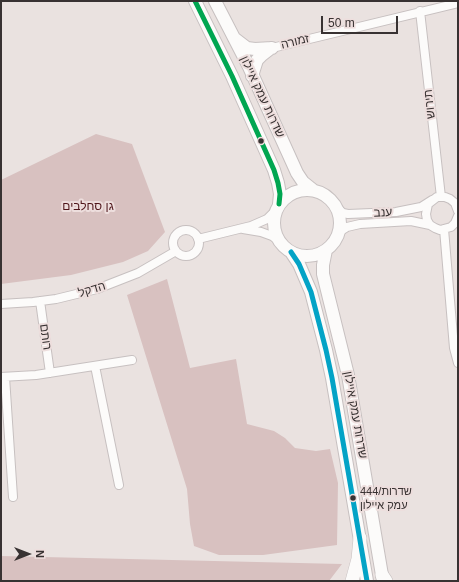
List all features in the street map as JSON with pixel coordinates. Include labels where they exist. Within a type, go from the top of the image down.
[{"type":"main road","name":"שדרות עמק איילון","points":[[195,1],[232,76],[274,170],[279,188],[277,208]]},
{"type":"main road","name":"שדרות עמק איילון","points":[[215,1],[297,173],[303,182],[313,190]]},
{"type":"main road","points":[[233,38],[247,48],[272,48]]},
{"type":"main road","points":[[252,76],[257,60],[272,48]]},
{"type":"main road","points":[[303,189],[313,190],[321,192],[328,197],[335,206],[338,211],[340,222],[339,232],[334,241],[326,250],[318,254],[300,256],[291,252],[279,241],[274,229],[273,220],[277,208],[285,197],[303,189]]},
{"type":"main road","name":"שדרות עמק איילון","points":[[326,250],[323,274],[348,375],[384,579]]},
{"type":"main road","name":"שדרות עמק איילון","points":[[291,252],[299,264],[311,292],[326,350],[367,581]]},
{"type":"main road","points":[[352,581],[358,559],[360,538]]},
{"type":"street","name":"זמורה","points":[[272,48],[458,3]]},
{"type":"street","name":"תירוש","points":[[420,11],[440,197]]},
{"type":"street","points":[[440,197],[445,197],[454,202],[458,211]]},
{"type":"street","name":"ענב","points":[[335,206],[343,213],[348,214],[396,212],[421,207],[440,197]]},
{"type":"street","points":[[430,225],[426,214],[428,204],[432,200]]},
{"type":"street","points":[[198,239],[226,231],[252,226],[267,218],[277,208]]},
{"type":"street","points":[[458,216],[455,223],[451,227],[444,229],[454,348],[458,363]]},
{"type":"street","name":"ענב","points":[[339,232],[347,226],[360,224],[411,221],[444,229]]},
{"type":"street","points":[[241,229],[261,232],[272,236],[279,241]]},
{"type":"street","points":[[189,230],[193,232],[198,239],[199,246],[193,254],[183,256],[176,251],[173,242],[176,234],[180,231],[189,230]]},
{"type":"street","name":"הדקל","points":[[1,304],[40,301],[76,295],[119,282],[145,270],[176,251]]},
{"type":"street","name":"רותם","points":[[40,301],[50,373]]},
{"type":"street","points":[[13,497],[3,377],[50,373],[132,360]]},
{"type":"street","points":[[95,366],[119,485]]},
{"type":"green space","name":"גן סחלבים","points":[[96,134],[132,144],[165,232],[148,251],[123,262],[71,275],[1,284],[1,180]]},
{"type":"green space","points":[[167,279],[190,368],[236,359],[247,424],[274,431],[285,438],[295,448],[316,451],[330,449],[338,483],[337,545],[263,555],[219,555],[194,546],[190,524],[187,489],[127,295]]},
{"type":"green space","points":[[1,556],[342,564],[329,581],[1,581]]},
{"type":"transit line","points":[[195,1],[232,76],[274,170],[280,194],[279,204]]},
{"type":"transit line","points":[[291,252],[299,264],[311,292],[326,350],[367,581]]},
{"type":"place","name":"444/שדרות עמק איילון","points":[[353,498]]}]
